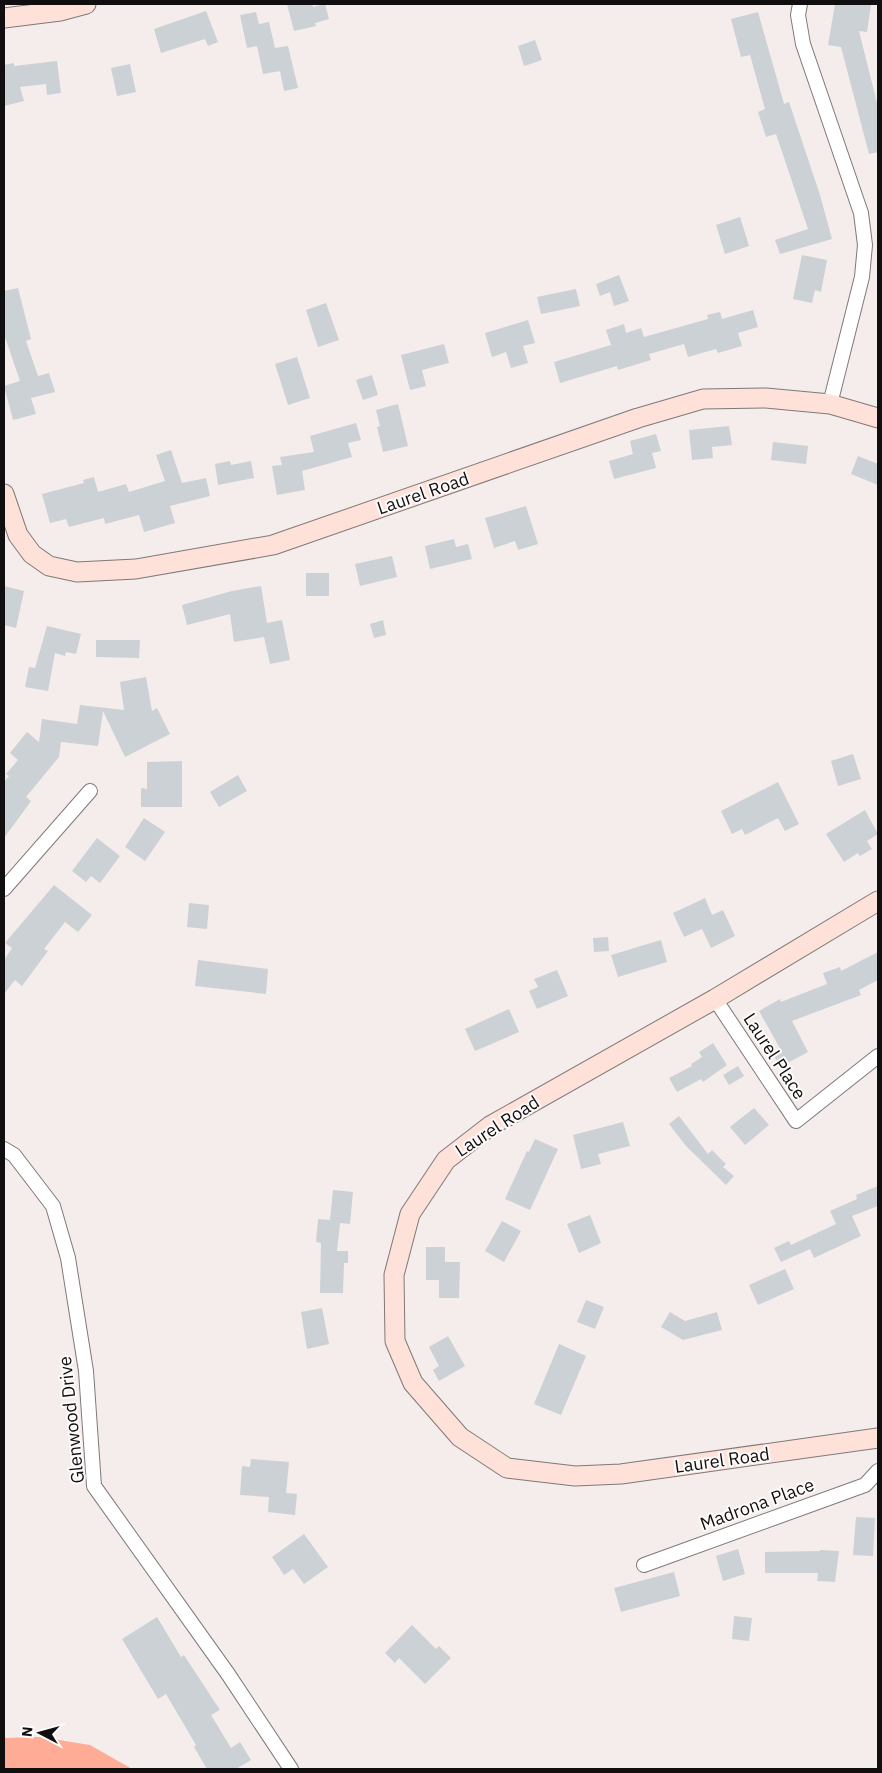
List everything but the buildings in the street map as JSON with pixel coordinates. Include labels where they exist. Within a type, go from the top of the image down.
[{"type":"street","points":[[4,18],[60,11],[86,4]]},
{"type":"street","points":[[800,4],[798,15],[803,44],[861,214],[865,246],[862,277],[830,404]]},
{"type":"street","name":"Laurel Road","points":[[4,494],[18,535],[32,554],[49,566],[77,572],[136,569],[273,545],[638,418],[703,399],[766,398],[830,404],[878,418]]},
{"type":"street","points":[[4,889],[90,791]]},
{"type":"street","name":"Laurel Road","points":[[878,901],[715,999],[490,1126],[446,1160],[410,1214],[394,1275],[395,1341],[413,1383],[460,1437],[507,1468],[575,1476],[621,1474],[878,1438]]},
{"type":"street","name":"Laurel Place","points":[[715,999],[796,1122],[878,1056]]},
{"type":"street","name":"Glenwood Drive","points":[[4,1149],[14,1155],[53,1206],[68,1258],[86,1371],[94,1486],[228,1674],[290,1769]]},
{"type":"street","name":"Madrona Place","points":[[644,1565],[865,1484],[878,1471]]},
{"type":"shaded area","points":[[40,1737],[90,1745],[132,1769],[4,1769],[4,1738]]}]
